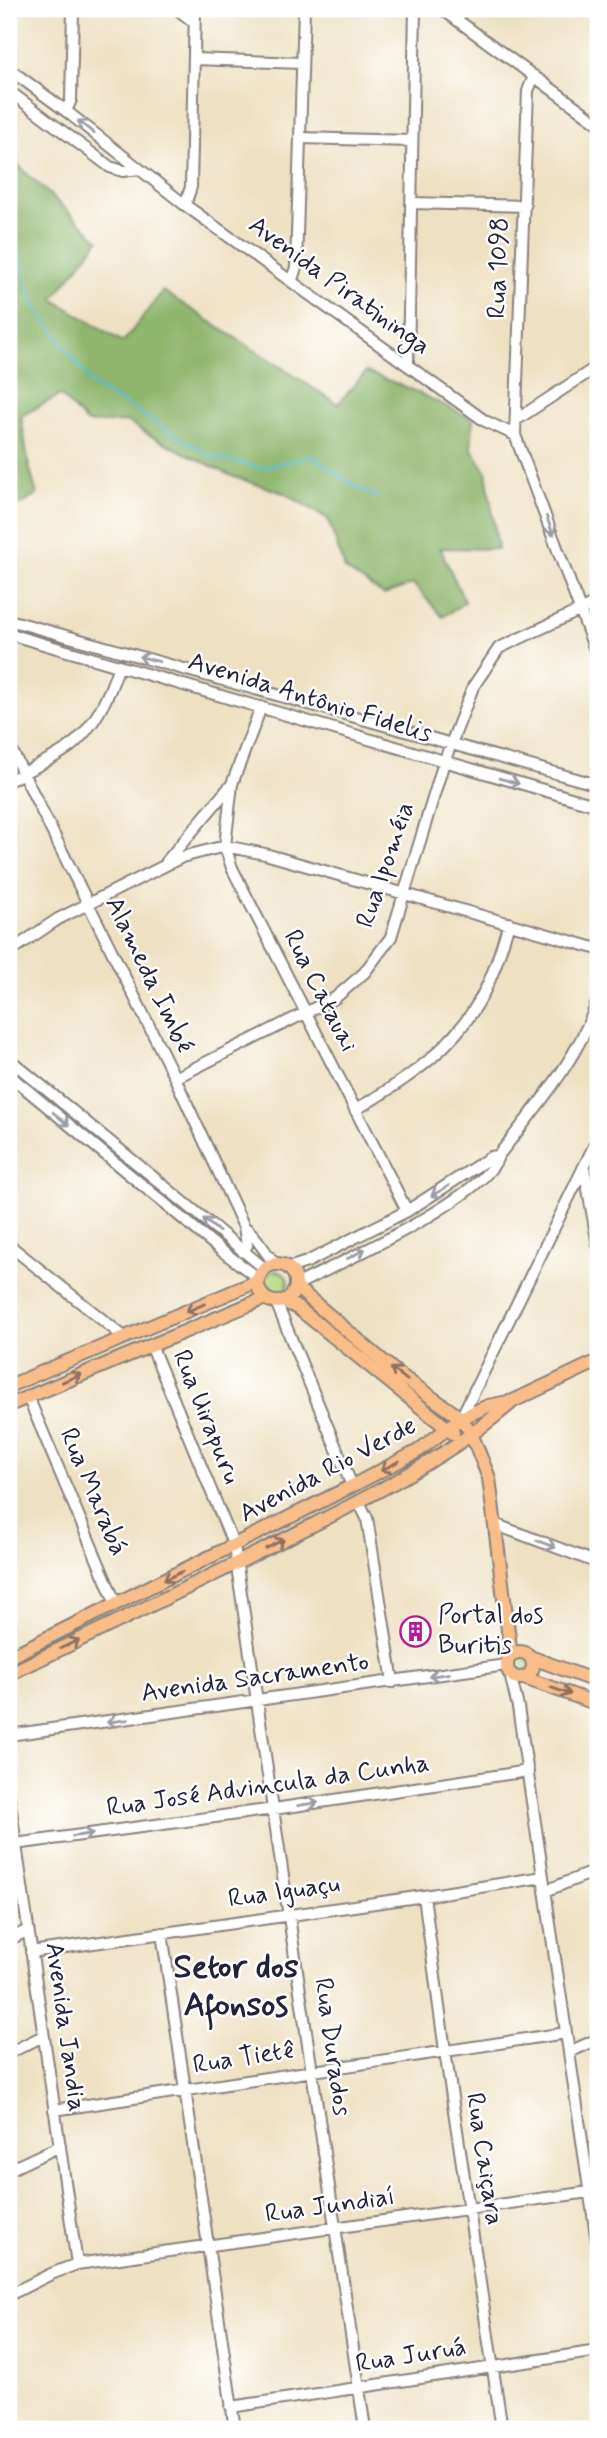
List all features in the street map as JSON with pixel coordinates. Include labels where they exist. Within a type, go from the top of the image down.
[{"type":"main road","points":[[269,1272],[258,1288],[275,1300],[298,1308],[447,1428],[466,1437]]},
{"type":"main road","points":[[9,1386],[269,1272],[295,1276],[296,1286],[301,1294],[397,1373],[461,1419],[466,1437],[481,1455],[489,1478],[514,1664]]},
{"type":"main road","points":[[9,1405],[151,1345],[275,1300],[289,1298],[296,1286]]},
{"type":"main road","points":[[513,1401],[598,1361]]},
{"type":"main road","name":"Avenida Rio Verde","points":[[9,1657],[352,1486],[418,1451],[461,1419],[488,1406],[513,1401]]},
{"type":"main road","name":"Avenida Rio Verde","points":[[9,1674],[359,1502],[423,1467],[513,1401]]},
{"type":"main road","points":[[514,1664],[523,1652],[598,1682]]},
{"type":"main road","points":[[514,1664],[533,1669],[530,1657]]},
{"type":"main road","points":[[514,1664],[598,1704]]},
{"type":"street","points":[[66,111],[71,100],[73,9]]},
{"type":"street","points":[[177,9],[194,22]]},
{"type":"street","points":[[185,205],[191,187],[195,9]]},
{"type":"street","points":[[292,279],[296,267],[304,9]]},
{"type":"street","points":[[408,363],[415,9]]},
{"type":"street","points":[[442,9],[598,123]]},
{"type":"street","points":[[194,59],[302,63]]},
{"type":"street","name":"Avenida Piratininga","points":[[9,69],[185,205],[292,279],[485,421],[515,435]]},
{"type":"street","name":"Rua 1098","points":[[534,76],[528,91],[515,435],[580,609]]},
{"type":"street","name":"Avenida Piratininga","points":[[9,91],[110,167],[123,171],[139,169]]},
{"type":"street","points":[[300,138],[412,141]]},
{"type":"street","points":[[411,203],[525,206]]},
{"type":"street","points":[[516,420],[598,366]]},
{"type":"street","points":[[598,602],[580,609],[598,657]]},
{"type":"street","name":"Rua Ipoméia","points":[[175,1077],[335,998],[364,973],[391,937],[444,762],[473,687],[499,648],[580,609]]},
{"type":"street","name":"Avenida Antônio Fidelis","points":[[9,620],[598,785]]},
{"type":"street","name":"Avenida Antônio Fidelis","points":[[9,634],[598,806]]},
{"type":"street","points":[[9,781],[71,746],[97,716],[110,692],[119,665]]},
{"type":"street","points":[[162,866],[232,784],[261,707]]},
{"type":"street","name":"Alameda Imbé","points":[[9,745],[175,1077],[244,1227],[269,1272]]},
{"type":"street","name":"Rua Catauai","points":[[232,784],[225,846],[232,868],[407,1210]]},
{"type":"street","points":[[9,952],[58,919],[162,866],[191,854],[225,846],[265,854],[598,949]]},
{"type":"street","points":[[355,1110],[405,1081],[449,1042],[486,990],[509,923]]},
{"type":"street","points":[[296,1286],[439,1210],[468,1192],[485,1176],[561,1074],[591,1021],[598,999]]},
{"type":"street","points":[[9,1059],[269,1272]]},
{"type":"street","points":[[9,1075],[222,1251],[269,1272],[307,1262],[407,1210],[491,1157],[498,1156]]},
{"type":"street","points":[[461,1419],[598,1138]]},
{"type":"street","points":[[584,1167],[598,1245]]},
{"type":"street","name":"Alameda Imbé","points":[[243,1252],[247,1245],[244,1227]]},
{"type":"street","points":[[9,1245],[124,1337]]},
{"type":"street","points":[[275,1300],[352,1486]]},
{"type":"street","name":"Rua Uirapuru","points":[[151,1345],[234,1546]]},
{"type":"street","name":"Rua Marabá","points":[[28,1397],[116,1604]]},
{"type":"street","points":[[359,1502],[367,1518],[393,1682]]},
{"type":"street","points":[[494,1524],[598,1563]]},
{"type":"street","name":"Rua Durados","points":[[234,1546],[365,2429]]},
{"type":"street","points":[[514,1664],[589,2192],[595,2210],[598,2249]]},
{"type":"street","name":"Avenida Sacramento","points":[[9,1735],[514,1664]]},
{"type":"street","name":"Rua José Advincula da Cunha","points":[[15,1844],[274,1810],[528,1771]]},
{"type":"street","name":"Avenida Jandia","points":[[9,1802],[77,2264]]},
{"type":"street","points":[[545,1891],[598,1870]]},
{"type":"street","name":"Rua Iguaçu","points":[[31,1952],[543,1877]]},
{"type":"street","name":"Rua Caiçara","points":[[424,1896],[502,2429]]},
{"type":"street","points":[[9,1940],[28,1930]]},
{"type":"street","points":[[162,1933],[235,2429]]},
{"type":"street","name":"Rua Tietê","points":[[54,2110],[566,2033]]},
{"type":"street","points":[[9,2053],[44,2036]]},
{"type":"street","points":[[569,2052],[598,2039]]},
{"type":"street","points":[[9,2170],[60,2146]]},
{"type":"street","name":"Rua Jundiaí","points":[[9,2295],[77,2264],[589,2192]]},
{"type":"street","name":"Rua Juruá","points":[[231,2407],[598,2351]]},
{"type":"green space","points":[[9,157],[99,240],[53,299],[123,342],[163,291],[338,404],[366,372],[408,388],[473,419],[471,448],[486,471],[498,549],[440,548],[465,602],[443,617],[413,584],[384,595],[345,569],[328,519],[284,493],[234,477],[128,422],[87,423],[60,395],[21,416],[28,462],[37,495],[15,508],[9,502],[9,319],[15,309],[9,302]]},
{"type":"green space","points":[[276,1271],[284,1275],[288,1283],[284,1291],[276,1295],[268,1291],[264,1283],[268,1275]]},
{"type":"green space","points":[[520,1657],[526,1660],[529,1666],[526,1672],[520,1675],[514,1672],[511,1666],[514,1660]]},
{"type":"waterway","points":[[9,245],[19,255],[31,300],[93,385],[211,456],[262,468],[312,456],[358,488],[378,498]]},
{"type":"place","name":"Portal dos Buritis","points":[[415,1631]]},
{"type":"district","name":"Setor dos Afonsos","points":[[236,1987]]}]
